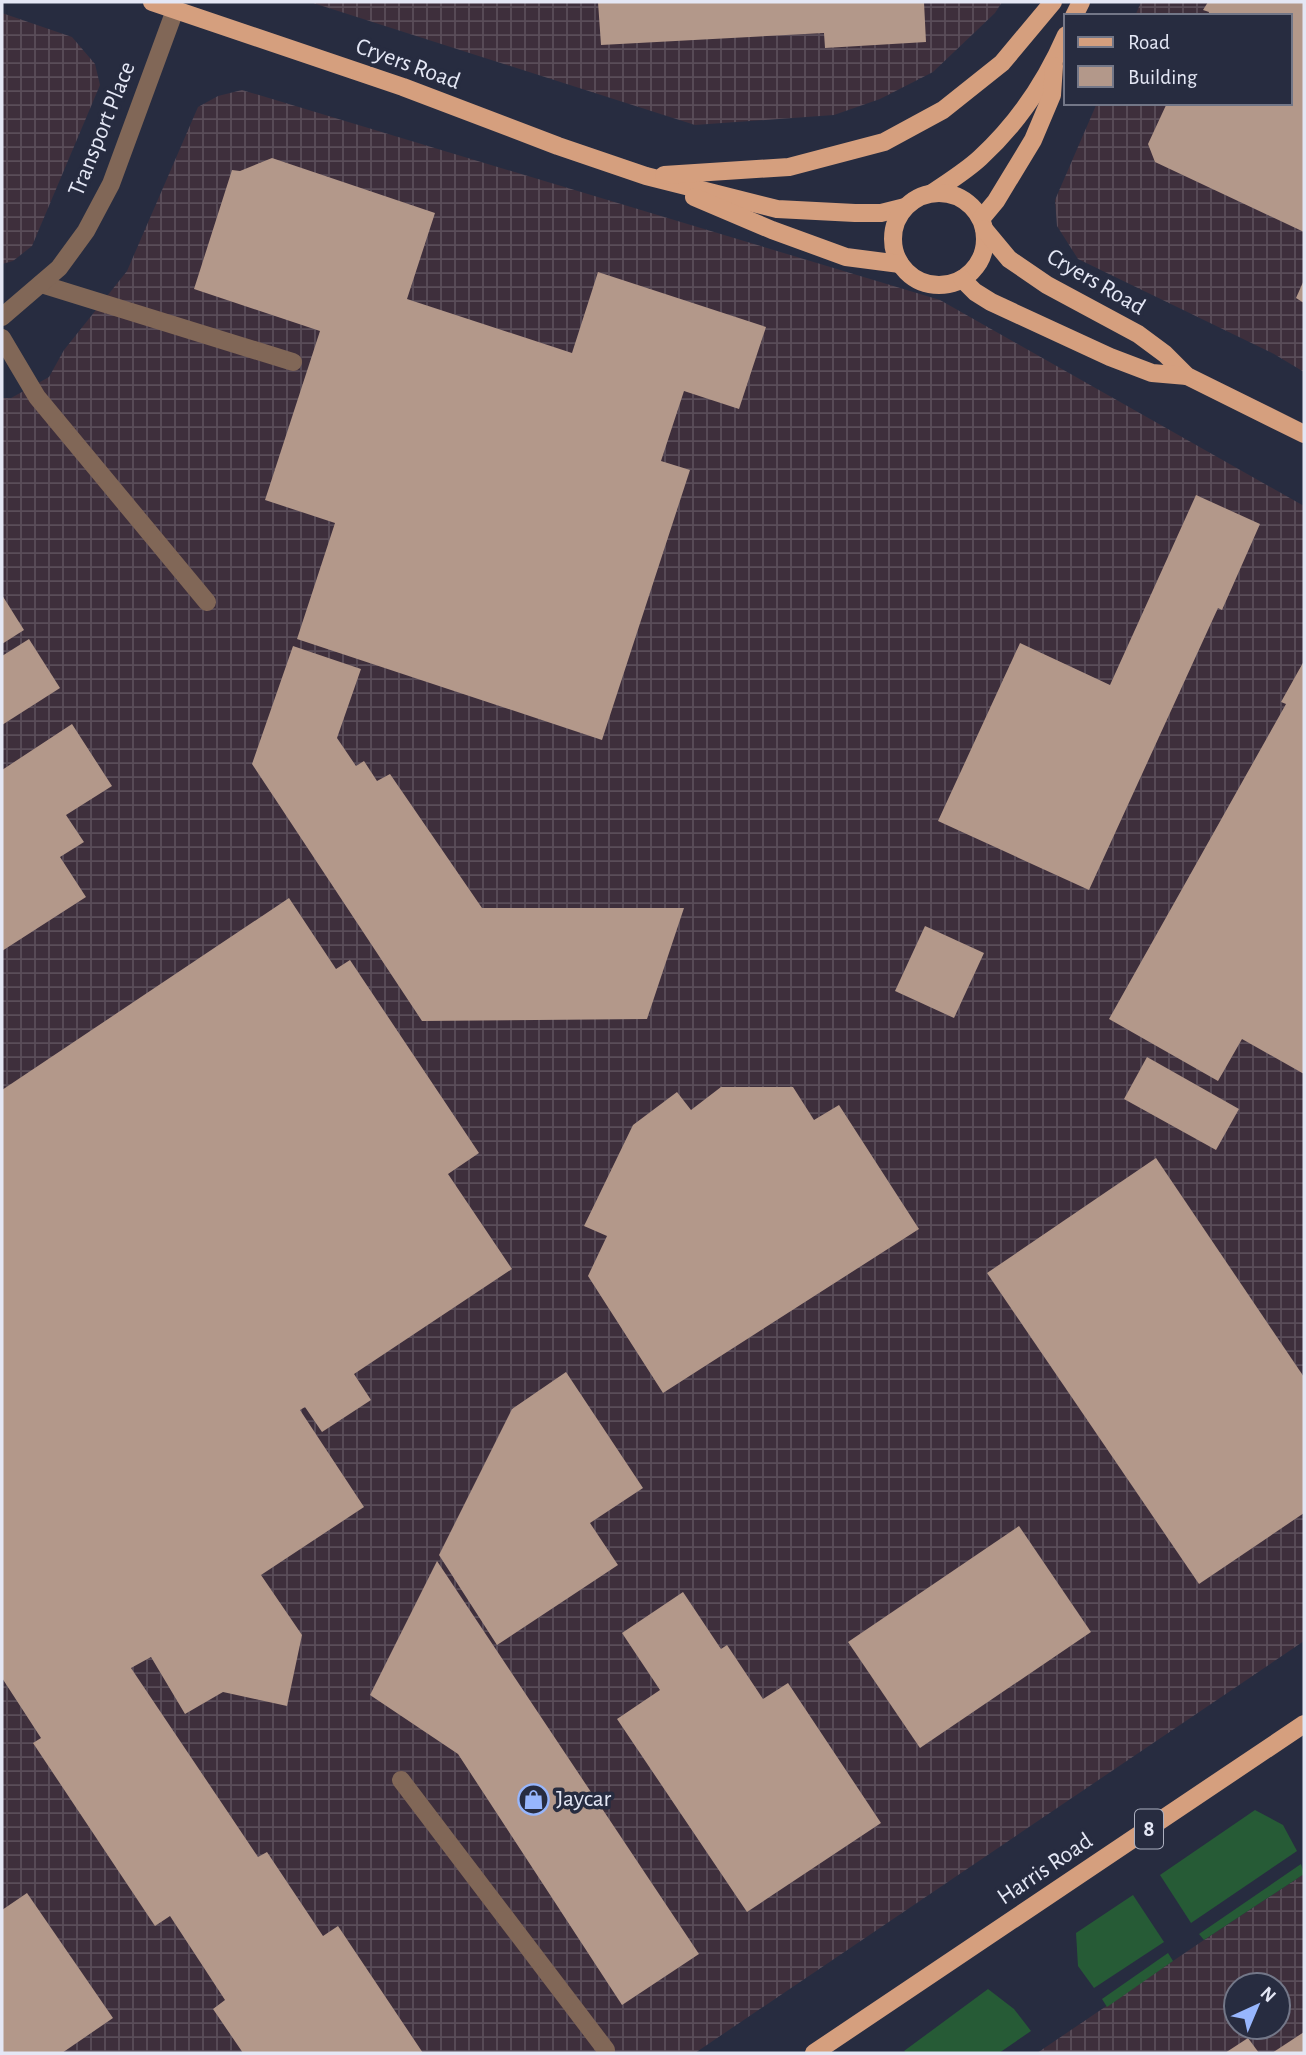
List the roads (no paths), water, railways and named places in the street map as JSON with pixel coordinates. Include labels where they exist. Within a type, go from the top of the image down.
[{"type":"main road","name":"Cryers Road","points":[[152,2],[402,87],[646,176],[772,230],[846,257],[900,264],[912,277],[928,284],[946,285],[962,279],[975,292],[991,302],[1110,357],[1152,373],[1186,376]]},
{"type":"main road","points":[[646,176],[789,167],[884,142],[943,110],[1002,63],[1053,2]]},
{"type":"main road","points":[[932,193],[982,156],[1021,114],[1054,62],[1064,40]]},
{"type":"main road","points":[[962,279],[974,269],[982,256],[985,242],[983,224],[1033,140],[1052,95],[1054,62]]},
{"type":"main road","name":"Cryers Road","points":[[646,176],[777,209],[881,213],[905,207],[917,198],[932,193],[958,197],[972,206],[1009,259],[1056,290],[1138,334],[1186,376],[1304,434]]},
{"type":"main road","points":[[900,264],[893,239],[895,226],[905,207]]},
{"type":"main road","name":"Harris Road","points":[[814,2053],[1304,1724]]},
{"type":"street","name":"Transport Place","points":[[2,317],[59,268],[86,231],[111,184],[175,10]]},
{"type":"street","points":[[41,284],[293,362]]},
{"type":"street","points":[[2,338],[37,397],[207,602]]},
{"type":"street","points":[[401,1780],[606,2050]]},
{"type":"place","name":"Jaycar","points":[[533,1799]]}]
